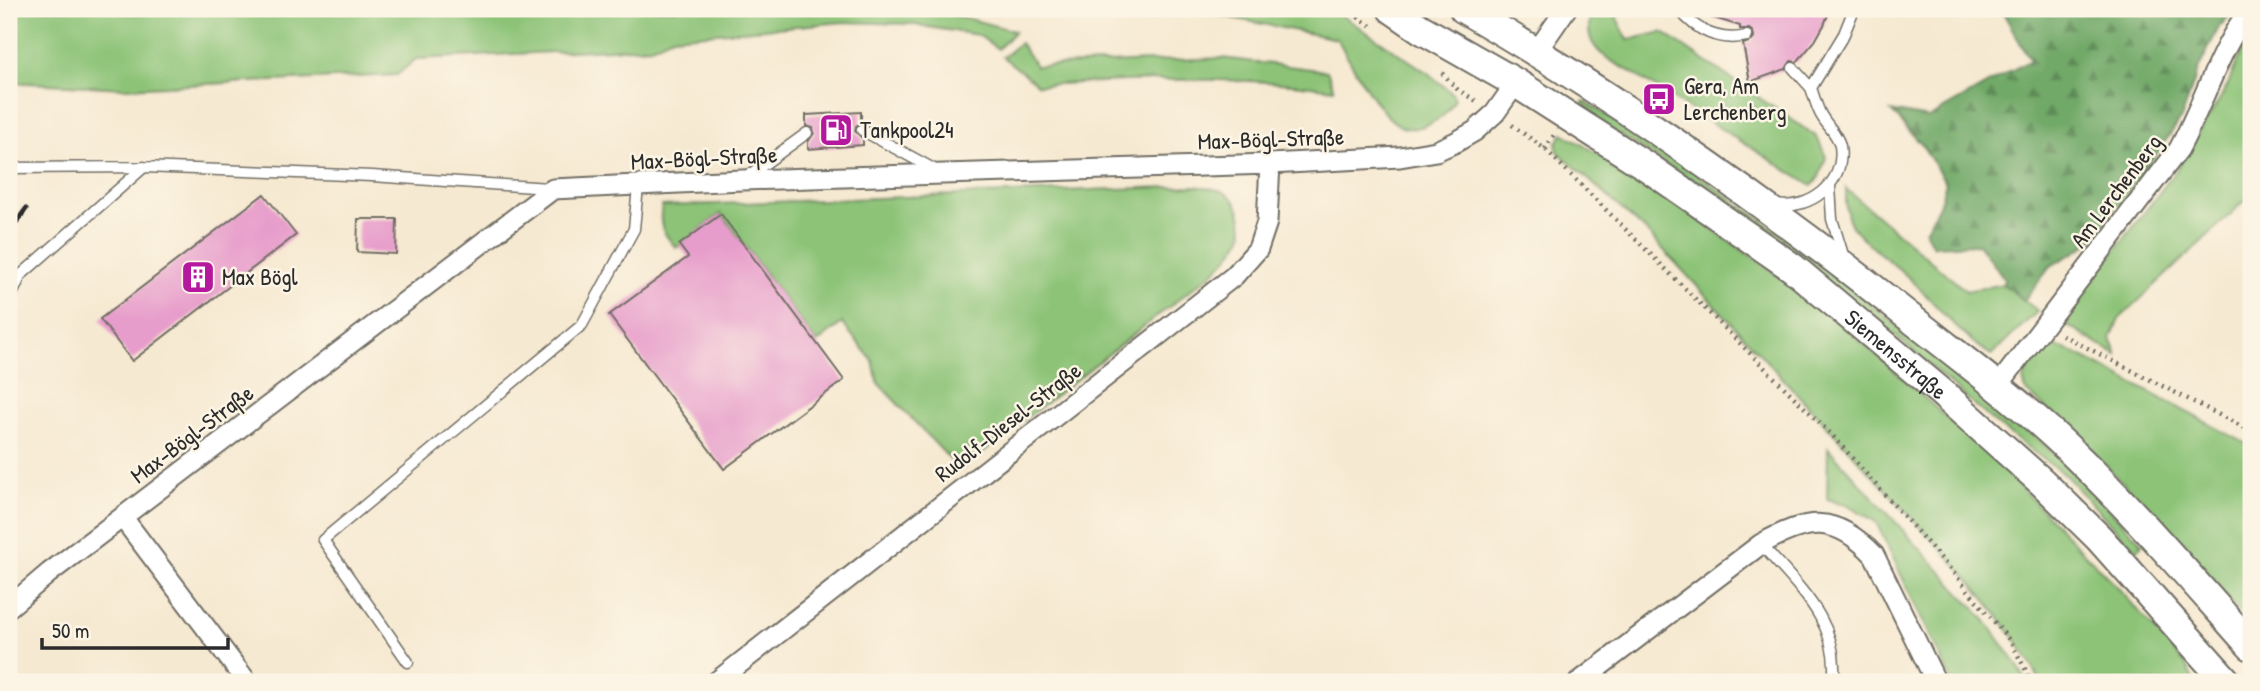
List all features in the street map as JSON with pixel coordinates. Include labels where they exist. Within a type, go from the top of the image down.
[{"type":"main road","name":"Siemensstraße","points":[[1392,9],[1650,168],[1793,268],[1932,384],[2042,482],[2090,528],[2227,682]]},
{"type":"main road","name":"Siemensstraße","points":[[1464,9],[1587,83],[1762,203],[1997,387],[2056,437],[2143,525],[2251,646]]},
{"type":"main road","points":[[1516,83],[1537,51]]},
{"type":"street","points":[[1537,51],[1566,9]]},
{"type":"street","name":"Am Lerchenberg","points":[[1997,387],[2179,149],[2226,47],[2250,9]]},
{"type":"street","name":"Max-Bögl-Straße","points":[[9,607],[48,573],[553,189],[1400,157],[1436,151],[1475,131],[1495,113],[1516,83]]},
{"type":"street","name":"Rudolf-Diesel-Straße","points":[[716,682],[1234,276],[1258,249],[1267,222],[1270,164]]},
{"type":"street","points":[[123,518],[247,682]]},
{"type":"street","points":[[1580,682],[1761,544],[1782,532],[1821,524],[1842,527],[1858,538],[1874,555],[1936,682]]},
{"type":"lane","points":[[1679,9],[1706,34],[1747,36]]},
{"type":"lane","points":[[1811,88],[1844,34],[1854,9]]},
{"type":"lane","points":[[1793,68],[1811,88],[1820,114],[1840,143],[1840,163],[1830,186],[1832,219],[1848,268]]},
{"type":"lane","points":[[862,130],[944,174]]},
{"type":"lane","points":[[742,180],[807,133]]},
{"type":"lane","points":[[9,301],[21,275],[144,167]]},
{"type":"lane","points":[[9,168],[144,167],[372,176],[553,189]]},
{"type":"lane","points":[[408,662],[323,540],[583,325],[634,229],[638,186]]},
{"type":"lane","points":[[1762,203],[1782,206],[1808,202],[1830,186]]},
{"type":"lane","points":[[1761,544],[1820,614],[1831,638],[1835,668],[1833,682]]},
{"type":"path","points":[[1495,113],[1545,149],[1833,436],[2011,642],[2032,682]]},
{"type":"path","points":[[2043,326],[2251,431]]},
{"type":"green space","points":[[9,9],[932,9],[1015,31],[998,49],[978,35],[909,24],[844,22],[672,37],[651,47],[416,59],[397,75],[125,88],[9,82]]},
{"type":"green space","points":[[1188,9],[1332,9],[1428,73],[1452,93],[1455,99],[1447,112],[1437,120],[1420,127],[1406,128],[1396,124],[1377,103],[1337,39]]},
{"type":"green space","points":[[1593,9],[1630,9],[1616,17],[1628,40],[1662,32],[1817,137],[1826,157],[1819,177],[1812,186],[1610,60],[1591,40],[1589,21]]},
{"type":"green space","points":[[2001,9],[2236,9],[2219,27],[2198,70],[2182,117],[2135,185],[2092,242],[2051,266],[2024,300],[2003,284],[2004,278],[1978,244],[1933,246],[1925,231],[1939,205],[1946,183],[1922,145],[1891,111],[1928,118],[2030,60]]},
{"type":"green space","points":[[2251,37],[2251,195],[2119,319],[2111,338],[2117,355],[2061,322],[2175,172],[2227,87],[2242,49]]},
{"type":"green space","points":[[1020,43],[1036,66],[1222,58],[1327,71],[1334,89],[1224,80],[1038,85],[1003,57]]},
{"type":"green space","points":[[1584,101],[1772,227],[1861,297],[2031,432],[2143,544],[2136,551],[2066,476],[1996,424],[1878,320],[1704,189],[1580,109]]},
{"type":"green space","points":[[1563,133],[1646,183],[1761,263],[1844,326],[1993,459],[2120,590],[2184,663],[2195,682],[2041,682],[2000,618],[1952,561],[1647,232],[1558,152],[1556,144]]},
{"type":"green space","points":[[1194,186],[1226,193],[1240,210],[1243,234],[1232,253],[1215,271],[960,470],[878,383],[873,361],[842,323],[817,343],[721,214],[676,248],[661,224],[662,206]]},
{"type":"green space","points":[[1846,189],[1966,291],[2003,284],[2038,311],[1991,355],[1968,338],[1908,277],[1857,232],[1848,217]]},
{"type":"green space","points":[[2048,345],[2068,350],[2251,446],[2251,625],[2143,504],[2084,443],[2026,391],[2023,379],[2034,356]]},
{"type":"green space","points":[[1828,448],[1985,620],[2027,682],[1952,682],[1876,522],[1848,505],[1827,499]]},
{"type":"building","points":[[1699,9],[1830,9],[1815,41],[1797,62],[1791,61],[1786,69],[1750,82],[1743,44],[1752,41],[1753,32],[1698,13]]},
{"type":"building","points":[[861,112],[861,123],[856,126],[855,131],[863,139],[863,145],[808,149],[808,142],[814,133],[813,128],[806,126],[806,115]]},
{"type":"building","name":"Max Bögl","points":[[264,194],[296,235],[132,361],[100,319]]},
{"type":"building","points":[[721,214],[844,380],[724,469],[609,315],[688,257],[679,245]]},
{"type":"building","points":[[358,219],[397,219],[396,254],[357,252]]},
{"type":"railway","points":[[9,232],[26,209]]},
{"type":"place","name":"Gera, Am Lerchenberg","points":[[1659,99]]},
{"type":"place","name":"Tankpool24","points":[[836,130]]},
{"type":"place","name":"Max Bögl","points":[[198,277]]}]
